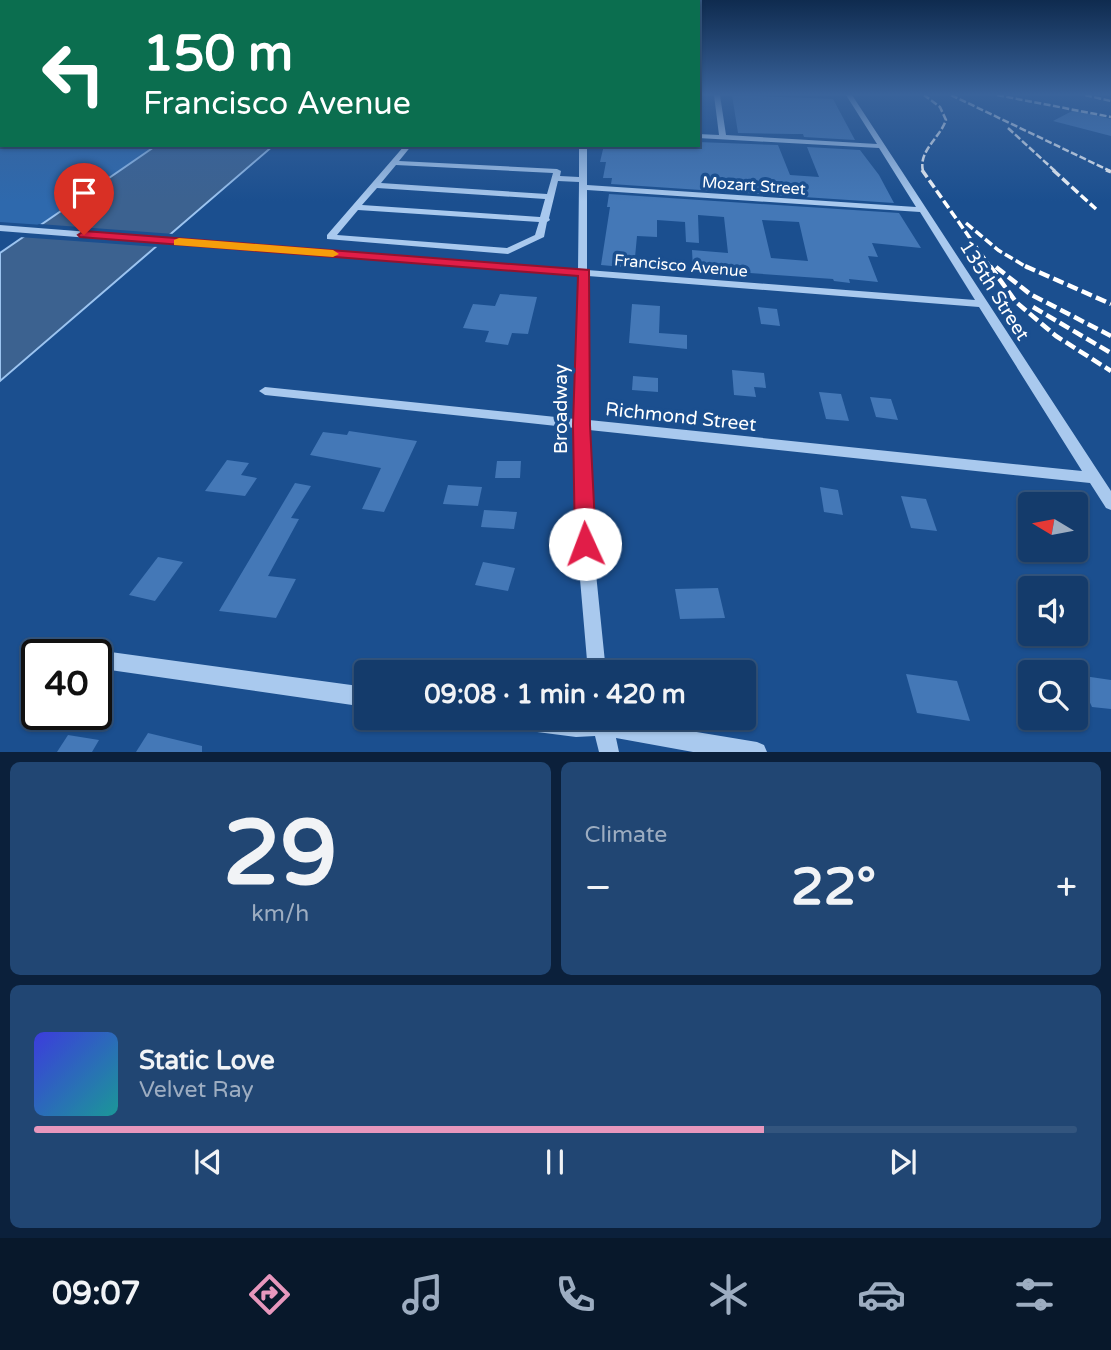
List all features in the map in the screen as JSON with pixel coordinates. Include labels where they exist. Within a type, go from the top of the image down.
[{"type":"street","points":[[722,130],[723,137]]},
{"type":"street","name":"135th Street","points":[[872,130],[1111,505]]},
{"type":"street","points":[[700,135],[882,146]]},
{"type":"street","points":[[393,163],[557,171],[540,237],[508,251],[330,237],[393,163],[408,147]]},
{"type":"street","name":"Broadway","points":[[583,147],[582,425],[585,544],[596,660]]},
{"type":"street","points":[[556,178],[583,183]]},
{"type":"street","name":"Mozart Street","points":[[583,183],[924,210]]},
{"type":"street","points":[[374,185],[551,197]]},
{"type":"street","points":[[356,207],[546,220]]},
{"type":"street","name":"Francisco Avenue","points":[[0,228],[983,304]]},
{"type":"street","name":"Richmond Street","points":[[265,391],[1094,478]]},
{"type":"street","points":[[112,661],[354,696]]},
{"type":"street","points":[[604,730],[609,751]]},
{"type":"street","points":[[645,730],[757,751]]},
{"type":"shaded area","points":[[0,147],[154,147],[43,225],[0,222]]},
{"type":"shaded area","points":[[154,147],[272,147],[0,381],[0,253]]},
{"type":"pier","points":[[39,224],[174,234],[158,247],[19,237]]},
{"type":"building","points":[[738,130],[850,130],[855,140],[804,137],[803,134],[738,133]]},
{"type":"building","points":[[1088,130],[1111,130],[1111,136]]},
{"type":"building","points":[[700,142],[778,145],[790,175],[819,177],[807,147],[860,150],[879,175],[894,203],[611,184],[612,178],[603,178],[606,162],[600,162],[604,147],[700,147]]},
{"type":"building","points":[[609,194],[899,213],[921,248],[872,243],[878,257],[868,256],[878,282],[849,279],[850,283],[833,279],[693,269],[692,250],[728,253],[724,217],[698,215],[699,243],[686,242],[685,222],[657,220],[657,237],[637,236],[634,268],[601,265],[610,207],[607,207]],"holes":[[[762,220],[799,222],[808,261],[771,258]]]},
{"type":"building","points":[[500,294],[537,297],[528,334],[512,333],[508,345],[485,342],[489,331],[463,328],[473,304],[495,306]]},
{"type":"building","points":[[632,304],[660,306],[659,333],[687,335],[687,349],[629,343]]},
{"type":"building","points":[[758,307],[777,309],[780,326],[761,324]]},
{"type":"building","points":[[732,370],[764,373],[766,388],[754,387],[756,397],[734,395]]},
{"type":"building","points":[[633,376],[658,378],[658,392],[632,390]]},
{"type":"building","points":[[819,392],[841,394],[849,421],[826,419]]},
{"type":"building","points":[[870,397],[891,399],[898,420],[876,417]]},
{"type":"building","points":[[349,431],[417,441],[384,512],[362,509],[381,468],[310,455],[323,432],[347,435]]},
{"type":"building","points":[[227,460],[249,463],[241,475],[257,478],[245,496],[205,491]]},
{"type":"building","points":[[497,461],[521,461],[520,478],[495,478]]},
{"type":"building","points":[[295,483],[311,486],[291,518],[299,519],[268,576],[296,579],[276,618],[219,611]]},
{"type":"building","points":[[448,485],[482,487],[478,506],[443,504]]},
{"type":"building","points":[[820,487],[838,490],[843,515],[824,512]]},
{"type":"building","points":[[901,496],[926,499],[937,531],[911,528]]},
{"type":"building","points":[[484,510],[517,512],[514,529],[481,527]]},
{"type":"building","points":[[158,557],[183,562],[155,601],[129,595]]},
{"type":"building","points":[[483,562],[515,568],[508,591],[475,585]]},
{"type":"building","points":[[718,588],[725,618],[680,619],[675,589]]},
{"type":"building","points":[[906,674],[957,681],[970,721],[917,713]]},
{"type":"building","points":[[1088,677],[1111,680],[1111,709],[1092,707],[1088,698]]},
{"type":"building","points":[[148,733],[202,746],[202,752],[136,752]]},
{"type":"building","points":[[68,735],[99,740],[92,752],[57,752]]},
{"type":"railway","points":[[923,171],[926,151],[941,130]]},
{"type":"railway","points":[[1010,130],[1055,171]]},
{"type":"railway","points":[[1024,130],[1110,171]]},
{"type":"railway","points":[[922,170],[991,268]]},
{"type":"railway","points":[[1053,170],[1096,209]]},
{"type":"railway","points":[[1106,170],[1111,172]]},
{"type":"railway","points":[[966,223],[998,250],[1028,268]]},
{"type":"railway","points":[[990,266],[1016,302],[1056,336],[1111,371]]},
{"type":"railway","points":[[1025,266],[1111,304]]},
{"type":"railway","points":[[996,267],[1030,294],[1111,336]]},
{"type":"railway","points":[[1033,307],[1111,353]]},
{"type":"slow traffic","points":[[179,242],[333,254]]},
{"type":"route","points":[[84,235],[584,273],[582,425],[585,544]]}]
